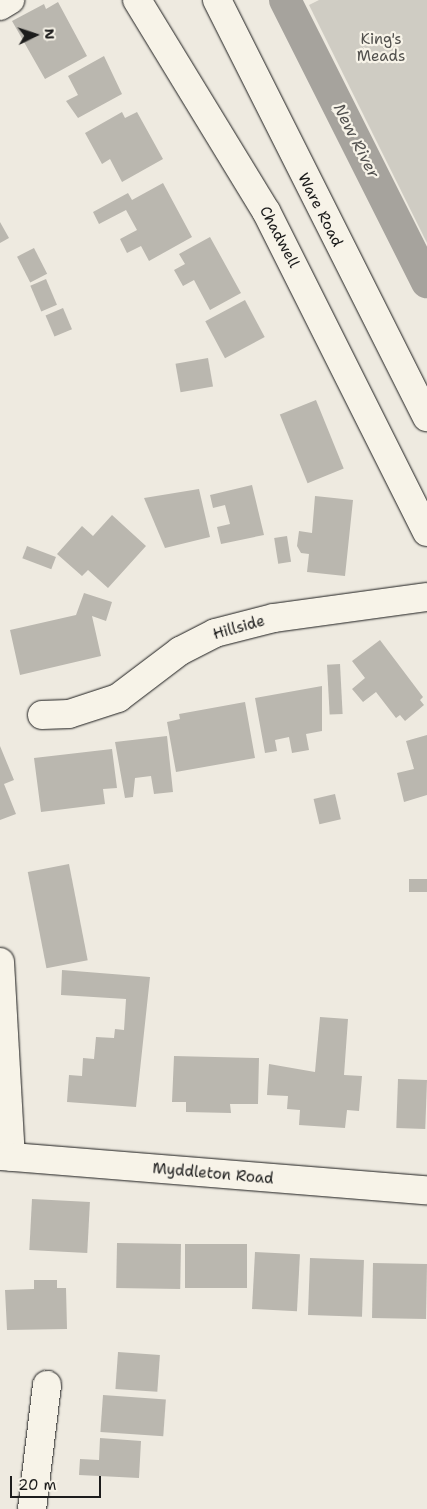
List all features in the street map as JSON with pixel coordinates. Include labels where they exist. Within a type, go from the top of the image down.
[{"type":"street","points":[[0,6],[10,0]]},
{"type":"street","name":"Chadwell","points":[[137,0],[266,211],[427,532]]},
{"type":"street","name":"Ware Road","points":[[217,0],[427,417]]},
{"type":"street","name":"Hillside","points":[[42,715],[68,714],[118,698],[180,651],[215,633],[274,618],[427,597]]},
{"type":"street","points":[[0,962],[6,1157]]},
{"type":"street","name":"Myddleton Road","points":[[6,1157],[427,1190]]},
{"type":"street","points":[[32,1509],[47,1385]]},
{"type":"green space","name":"King's Meads","points":[[319,0],[427,0],[427,243],[309,5]]},
{"type":"building","points":[[58,2],[87,56],[45,79],[12,21],[44,4],[46,9]]},
{"type":"building","points":[[104,56],[122,94],[78,118],[66,101],[78,95],[68,76]]},
{"type":"building","points":[[122,112],[125,118],[137,112],[163,159],[122,182],[110,159],[102,164],[85,133]]},
{"type":"building","points":[[163,183],[192,237],[149,261],[141,246],[127,253],[120,239],[137,230],[126,210],[99,224],[93,212],[128,193],[132,200]]},
{"type":"building","points":[[0,222],[9,238],[0,243]]},
{"type":"building","points":[[210,237],[241,293],[210,310],[194,280],[183,286],[174,270],[185,264],[179,254]]},
{"type":"building","points":[[34,248],[47,274],[30,282],[17,257]]},
{"type":"building","points":[[46,279],[57,305],[41,311],[30,286]]},
{"type":"building","points":[[245,300],[265,337],[225,358],[205,321]]},
{"type":"building","points":[[63,308],[72,329],[54,337],[46,315]]},
{"type":"building","points":[[208,358],[213,387],[181,392],[176,364]]},
{"type":"building","points":[[316,400],[344,469],[308,483],[280,415]]},
{"type":"building","points":[[252,485],[264,535],[221,544],[217,527],[230,524],[225,505],[213,508],[210,495]]},
{"type":"building","points":[[199,489],[210,537],[165,548],[144,498]]},
{"type":"building","points":[[315,496],[353,500],[345,576],[307,572],[309,554],[301,553],[297,546],[299,531],[312,533]]},
{"type":"building","points":[[112,515],[146,546],[108,588],[88,570],[82,576],[57,554],[82,526],[93,536]]},
{"type":"building","points":[[287,536],[291,562],[278,564],[274,538]]},
{"type":"building","points":[[27,546],[56,557],[51,569],[22,558]]},
{"type":"building","points":[[84,593],[112,602],[106,621],[92,616],[101,656],[20,675],[10,630],[76,615]]},
{"type":"building","points":[[380,640],[423,697],[420,700],[424,705],[405,721],[400,715],[396,718],[376,692],[363,702],[352,689],[365,678],[352,661]]},
{"type":"building","points":[[340,664],[343,714],[330,715],[327,665]]},
{"type":"building","points":[[322,686],[322,731],[306,734],[309,750],[292,753],[289,737],[275,740],[277,751],[265,753],[255,698]]},
{"type":"building","points":[[245,702],[255,758],[176,772],[167,722],[180,719],[179,714]]},
{"type":"building","points":[[427,735],[427,795],[404,802],[397,773],[414,769],[406,741]]},
{"type":"building","points":[[167,736],[173,792],[154,794],[151,776],[135,778],[133,797],[125,798],[115,742]]},
{"type":"building","points":[[0,746],[14,780],[4,784],[16,814],[0,820]]},
{"type":"building","points":[[112,749],[117,788],[103,789],[105,804],[41,812],[34,758]]},
{"type":"building","points":[[335,794],[341,819],[319,824],[314,799]]},
{"type":"building","points":[[69,864],[88,960],[46,968],[28,872]]},
{"type":"building","points":[[409,879],[427,879],[427,892],[409,892]]},
{"type":"building","points":[[62,970],[150,977],[136,1107],[67,1102],[69,1075],[82,1076],[83,1058],[94,1059],[96,1037],[114,1038],[115,1029],[124,1030],[126,999],[61,995]]},
{"type":"building","points":[[320,1017],[348,1019],[344,1075],[362,1076],[359,1111],[347,1110],[345,1128],[299,1125],[300,1110],[287,1109],[288,1096],[267,1095],[269,1064],[315,1072]]},
{"type":"building","points":[[174,1056],[259,1058],[258,1104],[230,1104],[231,1113],[186,1112],[186,1102],[172,1102]]},
{"type":"building","points":[[398,1079],[427,1080],[425,1129],[396,1128]]},
{"type":"building","points":[[32,1199],[90,1202],[87,1253],[29,1250]]},
{"type":"building","points":[[117,1243],[181,1244],[180,1289],[116,1288]]},
{"type":"building","points":[[185,1244],[247,1244],[247,1288],[185,1288]]},
{"type":"building","points":[[255,1252],[300,1254],[297,1311],[252,1309]]},
{"type":"building","points":[[310,1258],[364,1260],[362,1317],[308,1315]]},
{"type":"building","points":[[373,1263],[427,1264],[426,1319],[372,1318]]},
{"type":"building","points":[[34,1280],[57,1280],[57,1288],[66,1288],[67,1329],[7,1330],[5,1290],[34,1289]]},
{"type":"building","points":[[118,1352],[160,1355],[157,1392],[115,1389]]},
{"type":"building","points":[[103,1395],[166,1399],[163,1436],[100,1432]]},
{"type":"building","points":[[100,1438],[141,1441],[139,1478],[79,1475],[80,1459],[99,1460]]},
{"type":"waterway","name":"New River","points":[[285,0],[427,282]]}]
